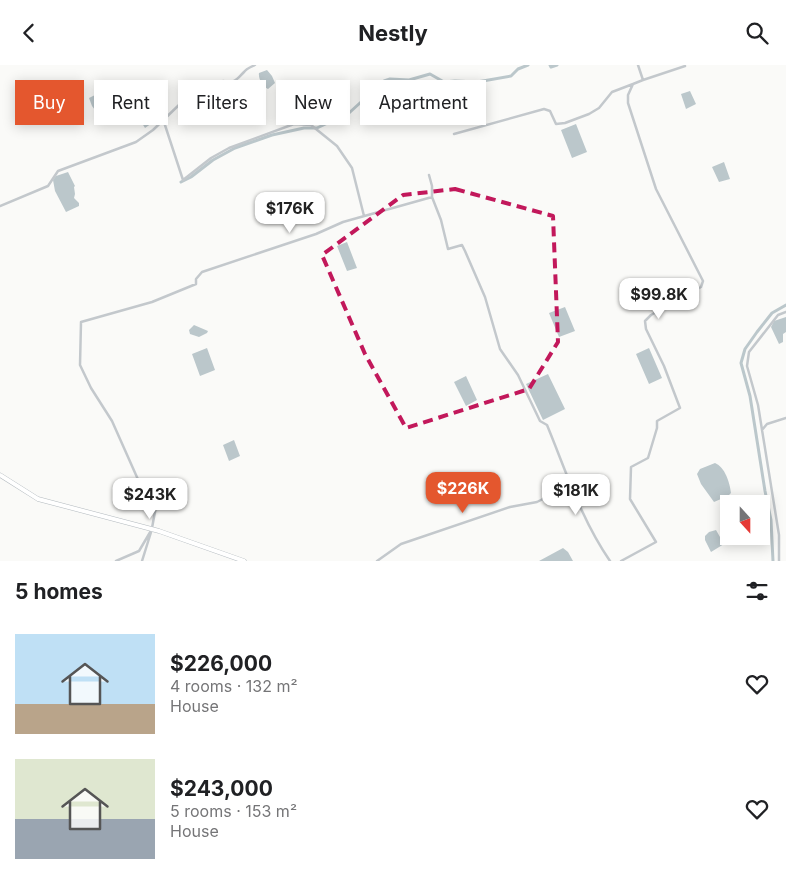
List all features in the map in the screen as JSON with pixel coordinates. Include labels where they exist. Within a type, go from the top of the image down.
[{"type":"main road","points":[[0,475],[38,499],[152,529],[244,561]]},
{"type":"street","points":[[168,115],[181,103],[210,90],[223,81],[232,82],[240,78],[244,71],[255,65]]},
{"type":"street","points":[[638,65],[643,80]]},
{"type":"street","points":[[454,134],[544,109],[550,111],[556,124],[565,123],[599,108],[612,92],[685,66]]},
{"type":"street","points":[[621,561],[656,542],[630,499],[631,467],[648,458],[657,428],[657,421],[680,408],[664,367],[646,329],[645,321],[651,315],[701,287],[703,281],[656,189],[649,171],[628,103],[628,95],[633,84]]},
{"type":"street","points":[[165,125],[183,180],[229,148],[294,124],[311,125],[337,146],[352,168],[364,216]]},
{"type":"street","points":[[0,207],[48,186],[58,171],[136,142],[158,125]]},
{"type":"street","points":[[429,175],[432,197],[441,220],[448,249],[462,245],[466,251],[485,297],[500,349],[518,375],[540,421],[547,425],[568,483],[592,531],[610,561]]},
{"type":"street","points":[[142,561],[152,529],[157,501],[140,484],[112,421],[90,388],[80,365],[81,322],[152,302],[196,285],[196,279],[202,272],[275,249],[343,222],[432,197]]},
{"type":"street","points":[[780,561],[779,535],[758,405],[747,366],[749,352],[778,315],[786,312]]},
{"type":"street","points":[[762,430],[767,424],[786,418]]},
{"type":"street","points":[[377,561],[402,545],[510,507],[537,502],[568,486],[568,483]]},
{"type":"street","points":[[116,561],[139,551],[152,529]]},
{"type":"highlighted area","points":[[455,189],[553,216],[558,342],[529,389],[406,428],[365,354],[322,255],[403,195]]},
{"type":"shaded area","points":[[267,70],[275,83],[268,89],[266,88],[266,80],[260,80],[259,73]]},
{"type":"shaded area","points":[[690,91],[696,104],[686,109],[681,94]]},
{"type":"shaded area","points":[[94,96],[94,109],[92,106],[89,98]]},
{"type":"shaded area","points":[[576,124],[587,152],[572,158],[561,130]]},
{"type":"shaded area","points":[[724,162],[730,179],[719,182],[712,167]]},
{"type":"shaded area","points":[[68,172],[75,186],[74,198],[79,203],[79,206],[66,212],[55,191],[53,180],[56,176]]},
{"type":"shaded area","points":[[347,242],[357,268],[347,271],[337,246]]},
{"type":"shaded area","points":[[565,307],[575,331],[559,337],[549,313]]},
{"type":"shaded area","points":[[786,317],[786,332],[783,334],[783,342],[779,344],[771,327],[774,321]]},
{"type":"shaded area","points":[[194,325],[208,331],[207,333],[199,337],[190,334],[189,330]]},
{"type":"shaded area","points":[[207,348],[215,370],[200,376],[192,354]]},
{"type":"shaded area","points":[[649,348],[662,378],[649,384],[636,354]]},
{"type":"shaded area","points":[[548,374],[565,409],[543,420],[526,384]]},
{"type":"shaded area","points":[[466,376],[477,400],[466,406],[454,382]]},
{"type":"shaded area","points":[[234,440],[240,456],[229,461],[223,445]]},
{"type":"shaded area","points":[[715,463],[719,465],[728,480],[731,493],[729,495],[720,495],[720,499],[714,502],[701,484],[697,474],[700,469]]},
{"type":"shaded area","points":[[716,530],[720,537],[720,545],[722,545],[711,552],[705,540],[705,536],[709,532]]},
{"type":"shaded area","points":[[563,548],[568,552],[573,561],[539,561]]},
{"type":"waterway","points":[[181,182],[191,177],[213,160],[235,148],[272,135],[304,128],[317,128],[349,113],[384,81],[390,79],[409,80],[430,74],[444,82],[477,82],[511,76],[518,69],[528,65]]},
{"type":"waterway","points":[[550,65],[551,67],[557,65]]},
{"type":"waterway","points":[[773,561],[771,520],[750,396],[741,363],[745,349],[757,332],[772,313],[786,305]]}]
